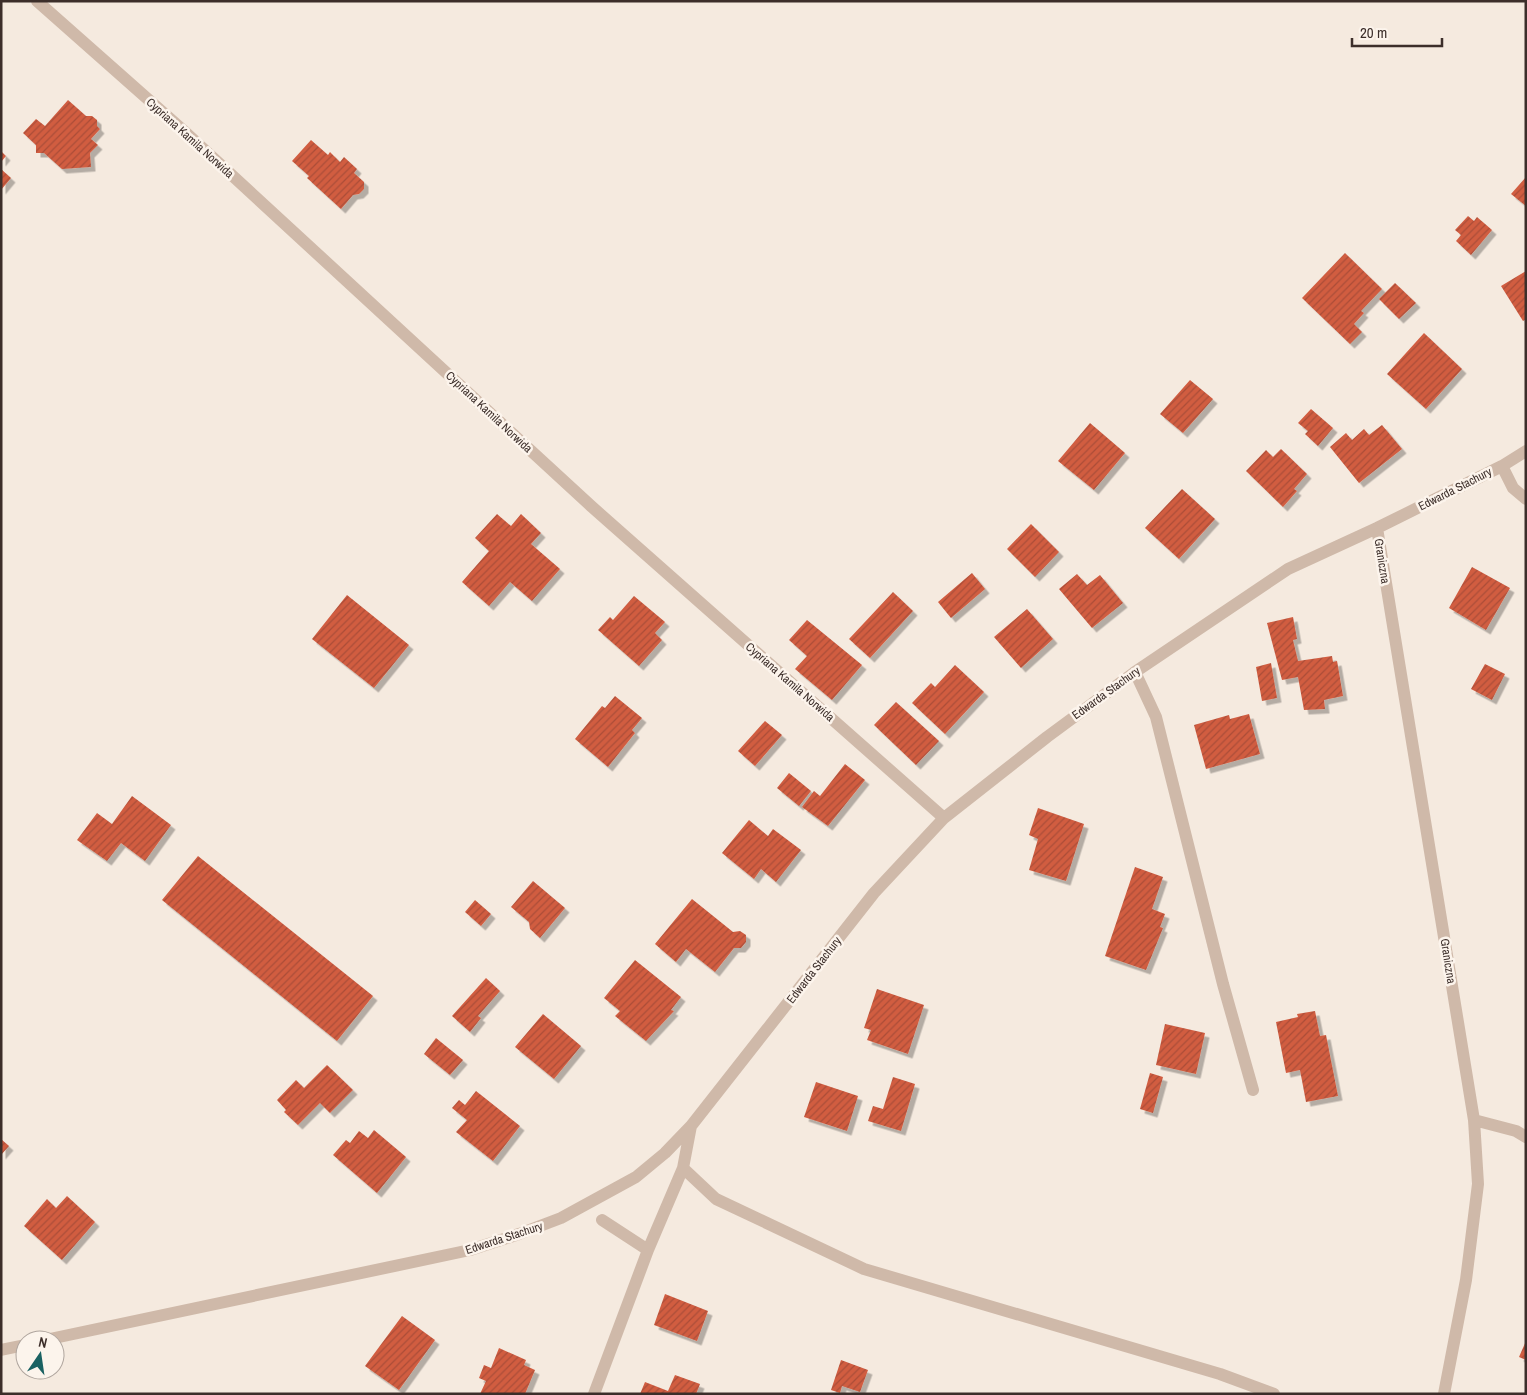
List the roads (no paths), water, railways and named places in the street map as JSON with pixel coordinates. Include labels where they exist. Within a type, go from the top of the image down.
[{"type":"street","name":"Cypriana Kamila Norwida","points":[[36,1],[185,132],[584,500],[944,818]]},
{"type":"street","name":"Edwarda Stachury","points":[[65,1336],[470,1250],[561,1218],[636,1178],[665,1153],[691,1126],[874,893],[944,818],[1047,736],[1136,672],[1288,569],[1377,528],[1502,466],[1526,451]]},
{"type":"street","points":[[1502,466],[1513,488],[1526,499]]},
{"type":"street","name":"Graniczna","points":[[1377,528],[1474,1120],[1478,1184],[1466,1280],[1444,1394]]},
{"type":"street","points":[[1136,672],[1156,717],[1223,984],[1253,1090]]},
{"type":"street","points":[[1474,1120],[1516,1131],[1526,1136]]},
{"type":"street","points":[[594,1394],[648,1250],[683,1168],[691,1126]]},
{"type":"street","points":[[683,1168],[716,1199],[864,1269],[1220,1374],[1274,1394]]},
{"type":"street","points":[[602,1220],[648,1250]]},
{"type":"street","points":[[1,1350],[15,1347]]}]
